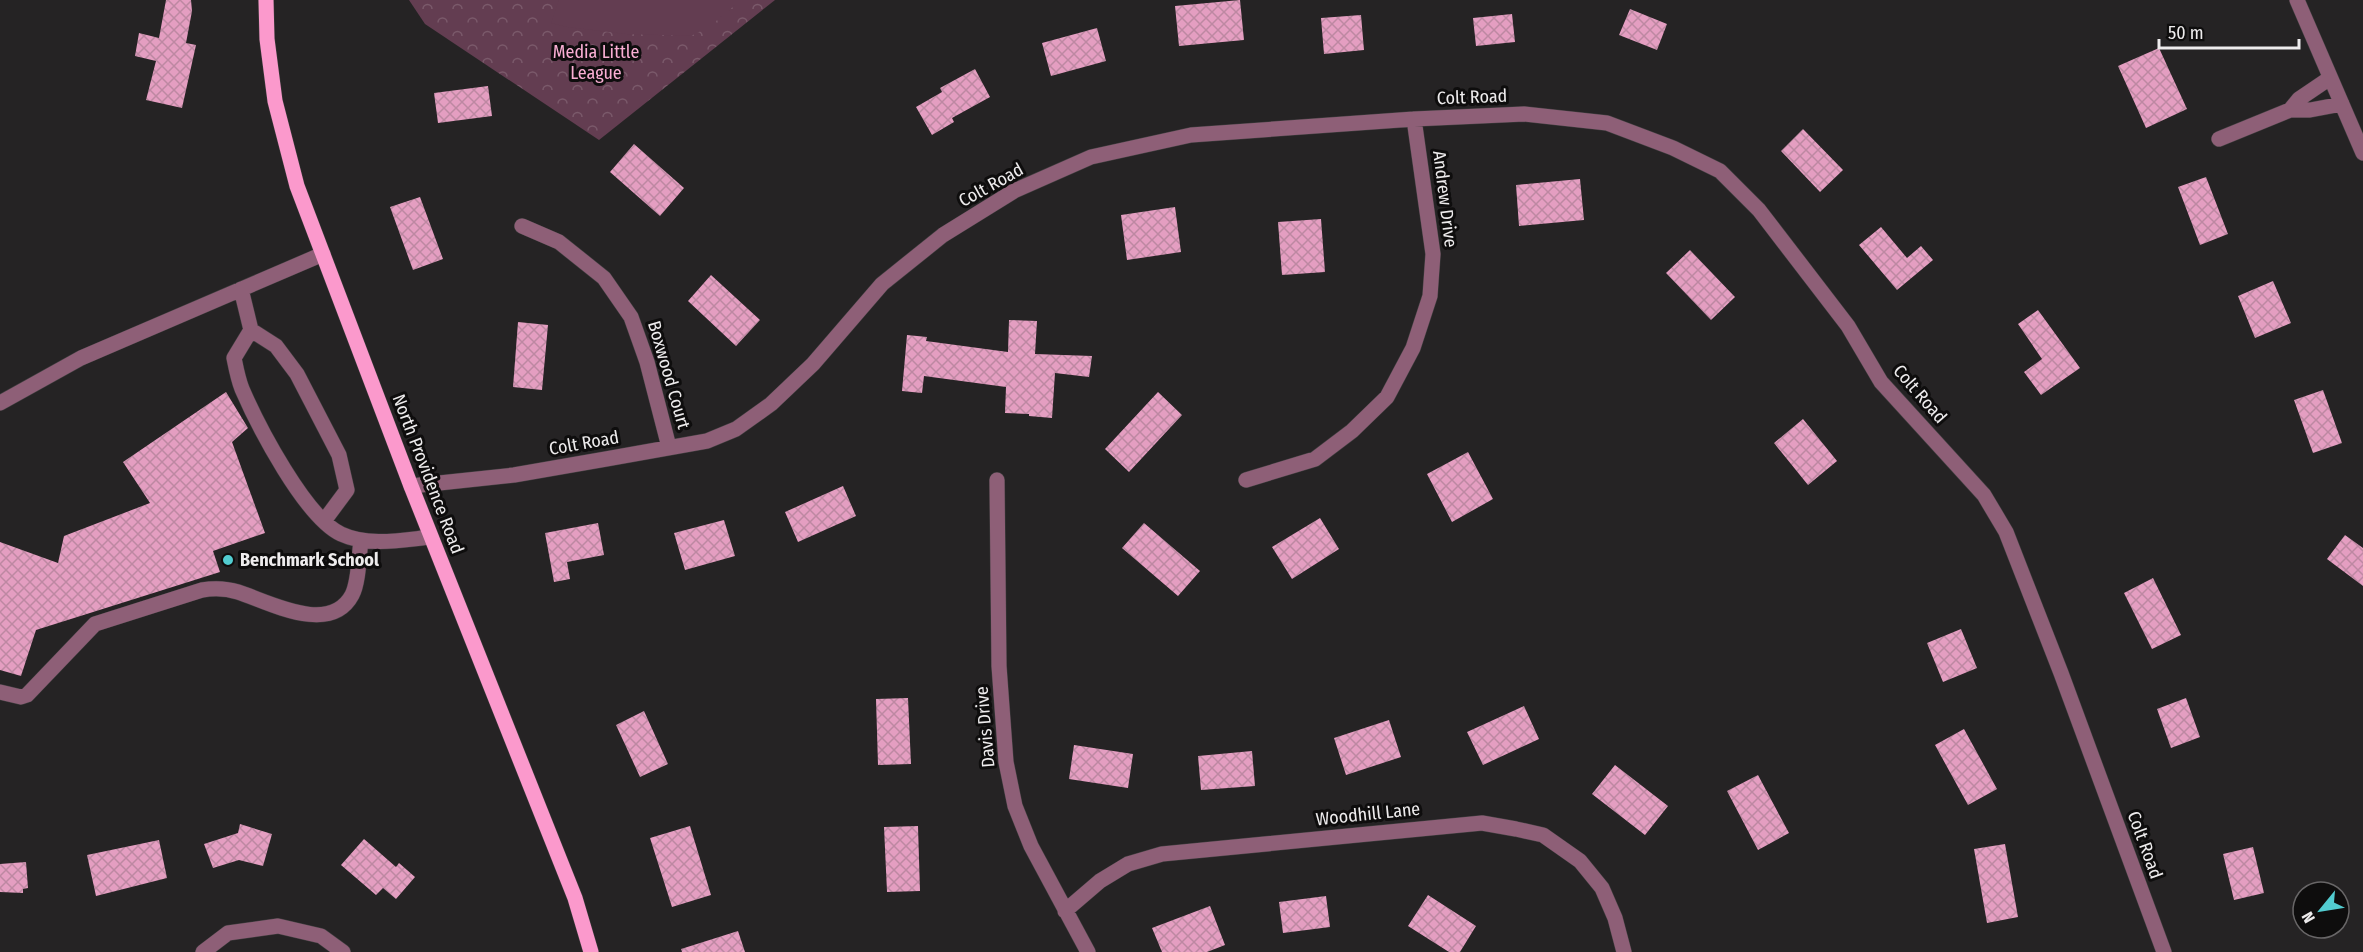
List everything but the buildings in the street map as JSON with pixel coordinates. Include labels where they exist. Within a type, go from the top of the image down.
[{"type":"main road","name":"North Providence Road","points":[[266,0],[267,39],[275,101],[297,186],[411,486],[575,898],[591,952]]},
{"type":"street","points":[[2296,0],[2363,153]]},
{"type":"street","points":[[2290,110],[2300,99],[2330,78]]},
{"type":"street","points":[[2219,140],[2290,110],[2310,110],[2342,104]]},
{"type":"street","name":"Colt Road","points":[[411,486],[514,475],[707,441],[736,429],[771,404],[813,364],[882,284],[943,235],[1014,191],[1090,157],[1191,135],[1414,119],[1524,114],[1607,123],[1673,148],[1720,171],[1759,210],[1848,326],[1881,382],[1984,495],[2006,532],[2061,673],[2164,952]]},
{"type":"street","name":"Andrew Drive","points":[[1246,480],[1315,459],[1352,430],[1387,397],[1413,348],[1430,296],[1433,254],[1414,119]]},
{"type":"street","name":"Boxwood Court","points":[[522,226],[559,242],[604,278],[631,317],[647,362],[669,447]]},
{"type":"street","points":[[0,403],[81,358],[323,254]]},
{"type":"street","points":[[241,289],[251,330],[276,346],[297,374],[339,455],[347,490],[324,521]]},
{"type":"street","points":[[251,330],[234,358],[241,387],[275,452],[310,507],[341,534],[369,542],[431,537]]},
{"type":"street","name":"Davis Drive","points":[[997,480],[999,666],[1006,762],[1015,806],[1031,846],[1088,952]]},
{"type":"street","points":[[0,692],[21,697],[27,695],[95,624],[202,590],[216,587],[299,613],[320,615],[340,608],[352,594],[361,540]]},
{"type":"street","name":"Woodhill Lane","points":[[1065,911],[1100,881],[1128,864],[1162,854],[1482,823],[1543,835],[1580,861],[1602,888],[1615,918],[1624,952]]},
{"type":"street","points":[[203,952],[228,933],[278,926],[321,936],[343,952]]},
{"type":"green space","name":"Media Little League","points":[[409,0],[775,0],[599,140],[425,24]]},
{"type":"green space","points":[[559,0],[741,0],[709,27],[691,36],[626,34],[551,23]]},
{"type":"place","name":"Benchmark School","points":[[228,560]]}]
